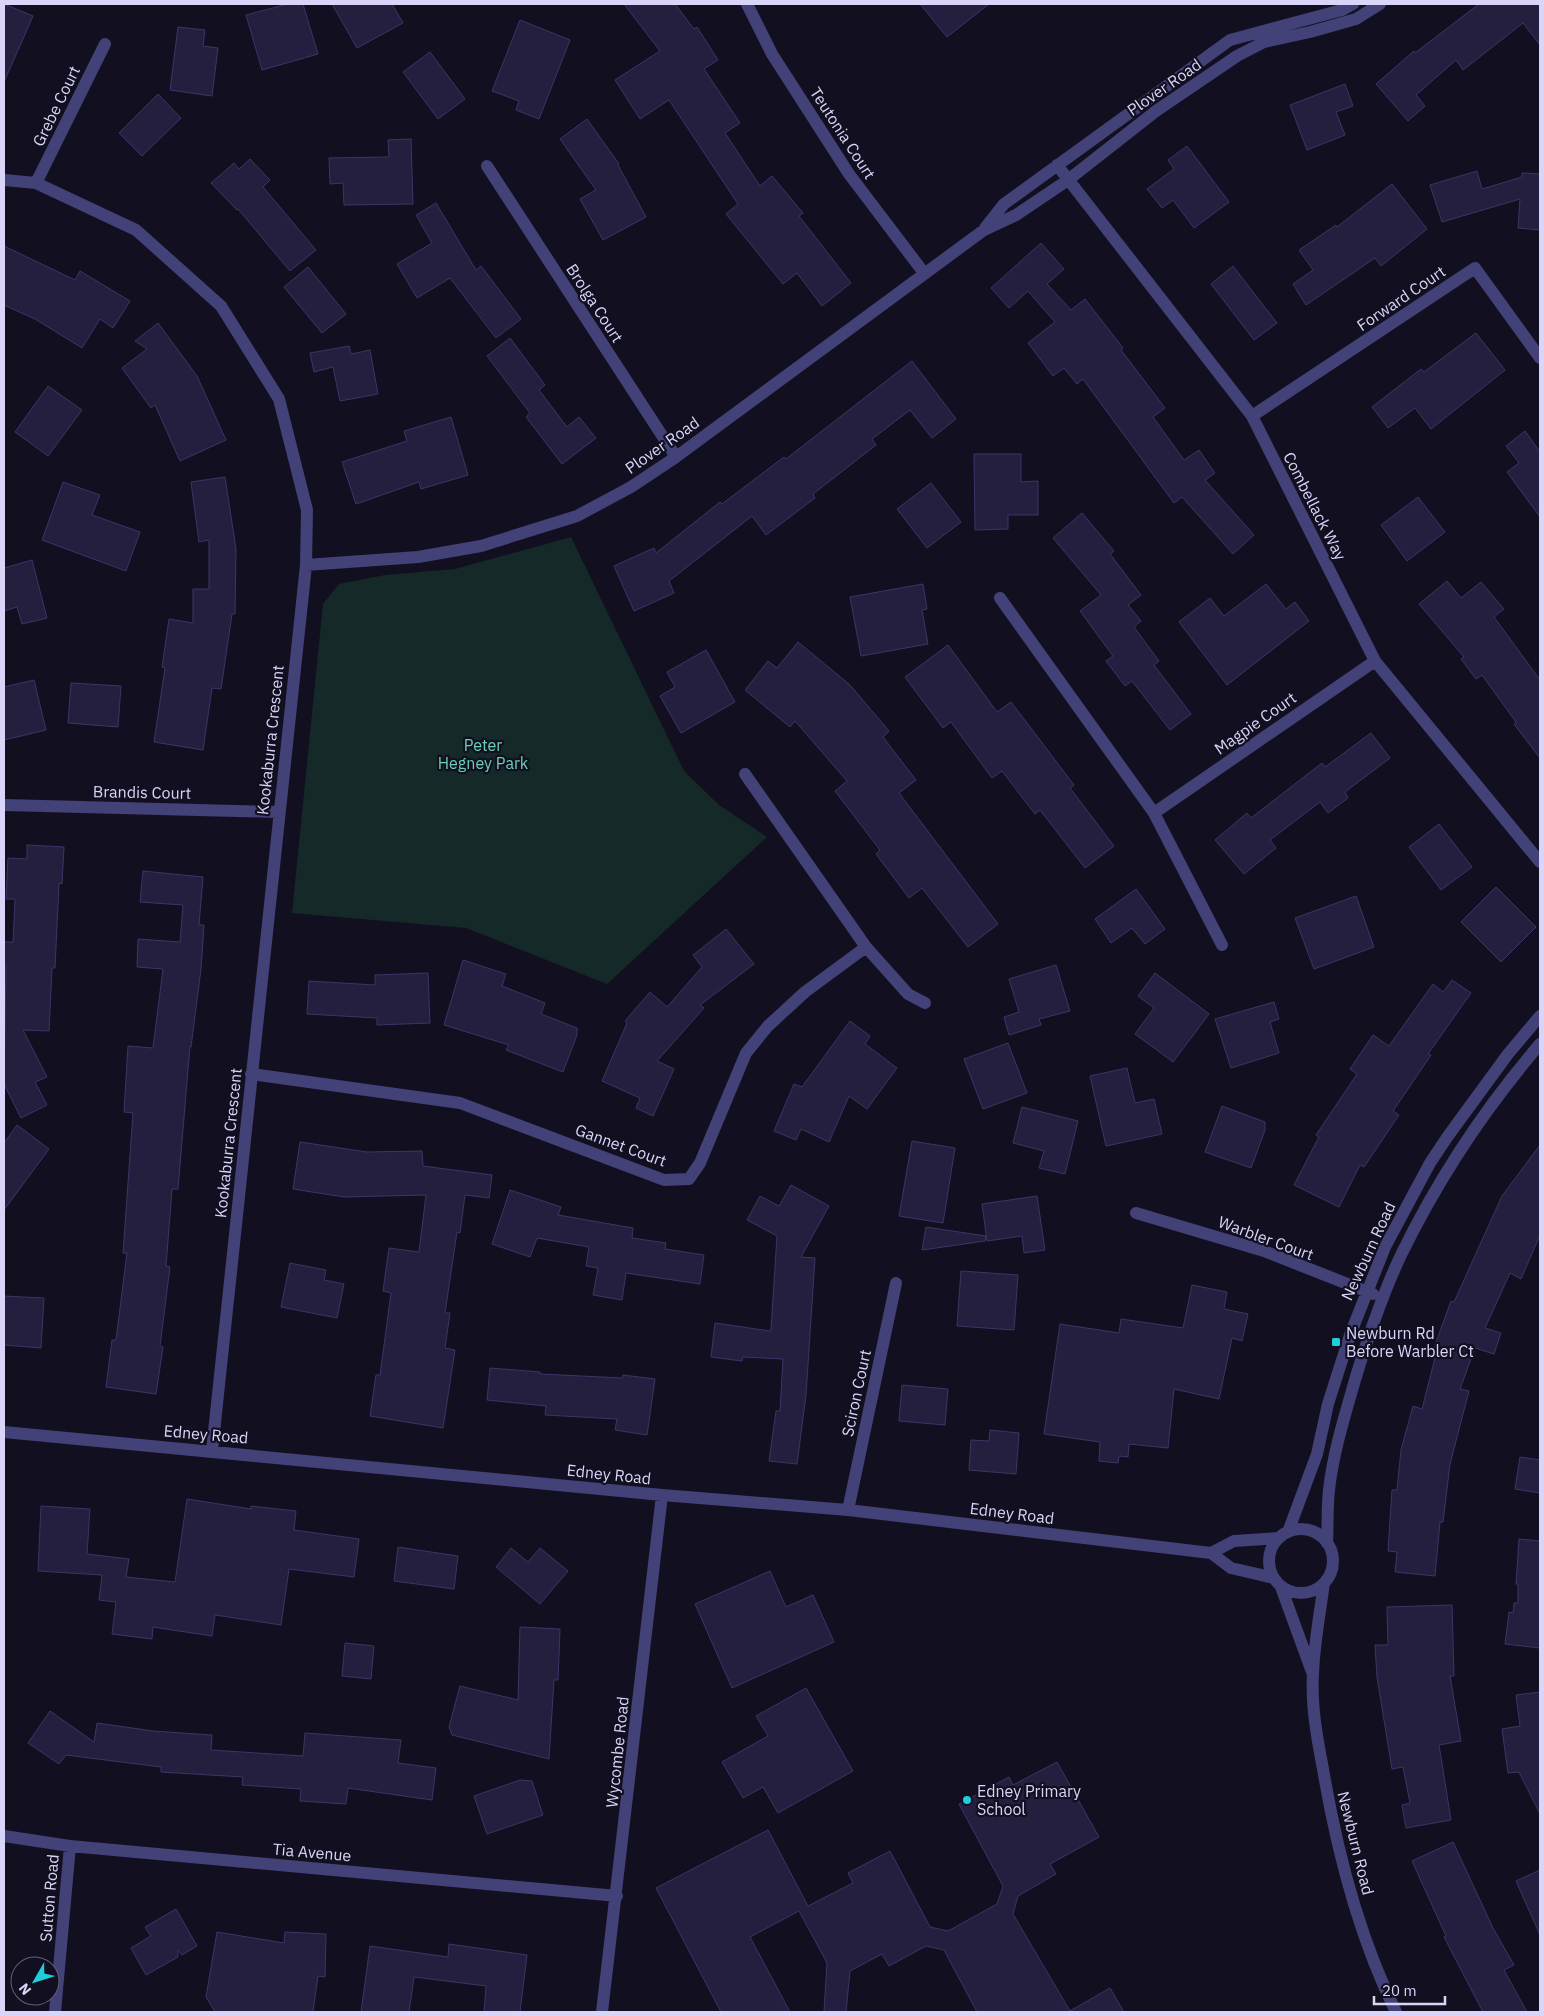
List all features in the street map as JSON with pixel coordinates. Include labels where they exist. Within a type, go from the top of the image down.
[{"type":"street","name":"Plover Road","points":[[984,230],[1004,204],[1230,40],[1342,10],[1353,4]]},
{"type":"street","name":"Plover Road","points":[[306,565],[418,557],[481,546],[577,516],[631,487],[676,457],[984,230],[1016,215],[1068,180],[1156,111],[1237,56],[1264,42],[1356,19],[1380,4]]},
{"type":"street","name":"Teutonia Court","points":[[752,6],[772,54],[849,174],[924,273]]},
{"type":"street","name":"Grebe Court","points":[[36,183],[105,44]]},
{"type":"street","name":"Combellack Way","points":[[1057,165],[1252,416],[1375,660],[1540,862]]},
{"type":"street","name":"Brolga Court","points":[[487,166],[676,457]]},
{"type":"street","name":"Kookaburra Crescent","points":[[4,180],[36,183],[136,230],[221,306],[279,400],[307,510],[306,565],[212,1451]]},
{"type":"street","name":"Forward Court","points":[[1252,416],[1475,268],[1540,358]]},
{"type":"street","points":[[1000,598],[1154,813],[1222,945]]},
{"type":"street","name":"Magpie Court","points":[[1154,813],[1375,660]]},
{"type":"street","points":[[745,774],[866,947],[908,994],[925,1003]]},
{"type":"street","name":"Brandis Court","points":[[4,806],[279,812]]},
{"type":"street","name":"Gannet Court","points":[[251,1074],[460,1103],[664,1180],[689,1179],[700,1163],[746,1053],[768,1026],[805,992],[866,947]]},
{"type":"street","name":"Newburn Road","points":[[1283,1535],[1317,1454],[1328,1404],[1350,1335],[1365,1291],[1385,1247],[1430,1163],[1508,1054],[1540,1016]]},
{"type":"street","name":"Newburn Road","points":[[1327,1543],[1329,1490],[1341,1433],[1363,1355],[1383,1298],[1401,1256],[1458,1154],[1519,1069],[1540,1044]]},
{"type":"street","name":"Warbler Court","points":[[1136,1213],[1264,1251],[1383,1298]]},
{"type":"street","name":"Sciron Court","points":[[848,1510],[896,1283]]},
{"type":"street","name":"Edney Road","points":[[4,1432],[662,1495],[848,1510],[1211,1553]]},
{"type":"street","name":"Wycombe Road","points":[[602,2012],[617,1896],[662,1495]]},
{"type":"street","points":[[1299,1529],[1310,1531],[1320,1536],[1327,1543],[1332,1552],[1333,1562],[1331,1572],[1324,1583],[1310,1592],[1300,1594],[1290,1592],[1277,1583],[1231,1568],[1211,1553],[1234,1541],[1283,1535],[1299,1529]]},
{"type":"street","points":[[1277,1583],[1269,1568],[1269,1557],[1272,1547],[1283,1535]]},
{"type":"street","name":"Newburn Road","points":[[1277,1583],[1313,1674]]},
{"type":"street","name":"Newburn Road","points":[[1324,1583],[1313,1674],[1315,1717],[1321,1760],[1328,1800],[1362,1929],[1371,1957],[1396,2012]]},
{"type":"street","name":"Tia Avenue","points":[[4,1836],[70,1846],[617,1896]]},
{"type":"street","name":"Sutton Road","points":[[55,2012],[70,1846]]},
{"type":"green space","name":"Peter Hegney Park","points":[[571,537],[684,771],[719,805],[767,837],[607,984],[466,928],[292,913],[323,604],[339,584],[385,575],[455,569]]},
{"type":"building","points":[[4,4],[33,16],[4,82]]},
{"type":"building","points":[[288,4],[303,4],[318,54],[262,70],[246,15]]},
{"type":"building","points":[[332,4],[392,4],[403,23],[357,48]]},
{"type":"building","points":[[624,4],[675,4],[694,29],[697,27],[718,60],[704,69],[740,123],[725,133],[760,186],[772,176],[803,213],[799,216],[851,283],[822,306],[797,273],[783,284],[726,214],[738,204],[669,100],[640,119],[615,80],[660,51]]},
{"type":"building","points":[[920,4],[989,4],[947,37]]},
{"type":"building","points":[[1479,4],[1540,4],[1540,45],[1523,23],[1463,70],[1456,60],[1416,95],[1425,106],[1408,121],[1376,84],[1414,51],[1415,53]]},
{"type":"building","points":[[520,20],[570,40],[539,119],[516,110],[519,101],[492,91]]},
{"type":"building","points":[[178,27],[205,30],[203,46],[218,48],[212,96],[170,90]]},
{"type":"building","points":[[430,52],[465,99],[438,119],[403,72]]},
{"type":"building","points":[[1345,84],[1353,106],[1336,112],[1345,135],[1307,150],[1290,105]]},
{"type":"building","points":[[158,94],[181,118],[142,156],[119,133]]},
{"type":"building","points":[[587,119],[619,164],[646,217],[603,240],[580,199],[596,190],[560,139]]},
{"type":"building","points":[[411,139],[413,204],[344,205],[343,183],[330,184],[329,158],[389,157],[388,140]]},
{"type":"building","points":[[1187,146],[1229,202],[1194,228],[1173,200],[1162,208],[1147,189],[1174,169],[1168,160]]},
{"type":"building","points":[[250,159],[270,180],[263,187],[316,250],[290,271],[238,209],[211,183],[234,163],[239,169]]},
{"type":"building","points":[[1477,171],[1482,189],[1522,177],[1522,173],[1540,174],[1540,230],[1518,228],[1520,199],[1442,222],[1430,185]]},
{"type":"building","points":[[1392,184],[1427,229],[1381,266],[1375,258],[1306,305],[1293,284],[1313,270],[1299,250],[1336,225],[1337,227]]},
{"type":"building","points":[[436,203],[476,270],[481,266],[521,319],[496,338],[450,278],[417,298],[397,264],[432,243],[416,215]]},
{"type":"building","points":[[1041,243],[1064,269],[1047,284],[1071,310],[1085,299],[1123,348],[1121,350],[1165,408],[1153,417],[1184,460],[1199,450],[1215,473],[1205,480],[1254,535],[1233,554],[1182,497],[1174,503],[1083,379],[1077,384],[1064,368],[1053,376],[1028,343],[1055,322],[1028,291],[1009,308],[991,288]]},
{"type":"building","points":[[4,246],[75,280],[80,271],[130,301],[113,328],[100,319],[82,348],[35,319],[4,305]]},
{"type":"building","points":[[1233,266],[1277,323],[1254,340],[1211,284]]},
{"type":"building","points":[[308,267],[346,314],[322,333],[284,287]]},
{"type":"building","points":[[158,323],[197,376],[226,440],[180,461],[155,405],[151,408],[122,368],[147,349],[135,341]]},
{"type":"building","points":[[1476,333],[1505,370],[1431,429],[1415,408],[1388,428],[1372,407],[1421,369],[1424,372]]},
{"type":"building","points":[[510,338],[545,385],[539,390],[567,427],[579,417],[596,438],[562,464],[526,417],[530,413],[487,356]]},
{"type":"building","points":[[349,346],[351,354],[370,350],[378,394],[340,401],[333,367],[314,372],[310,353]]},
{"type":"building","points":[[912,361],[956,419],[932,438],[910,410],[872,439],[876,445],[813,494],[815,498],[766,535],[752,516],[669,581],[674,593],[634,611],[614,566],[654,548],[656,553],[720,502],[722,504],[784,457],[786,459]]},
{"type":"building","points":[[48,386],[82,410],[48,456],[15,432]]},
{"type":"building","points":[[451,417],[468,475],[421,489],[419,482],[356,504],[342,462],[407,441],[404,431]]},
{"type":"building","points":[[1525,431],[1540,452],[1540,517],[1507,472],[1519,463],[1506,446]]},
{"type":"building","points":[[974,454],[1021,454],[1021,482],[1038,481],[1038,515],[1008,515],[1008,529],[975,530]]},
{"type":"building","points":[[225,477],[236,549],[235,614],[232,614],[221,689],[212,688],[203,750],[154,742],[165,668],[162,667],[169,619],[193,623],[193,589],[209,589],[209,540],[199,542],[191,482]]},
{"type":"building","points":[[63,482],[100,495],[92,515],[140,532],[126,571],[42,540]]},
{"type":"building","points":[[931,483],[961,522],[927,548],[897,509]]},
{"type":"building","points":[[1418,497],[1445,532],[1407,561],[1381,525]]},
{"type":"building","points":[[1082,513],[1114,551],[1110,554],[1141,595],[1128,605],[1141,621],[1134,627],[1159,661],[1154,665],[1191,714],[1170,730],[1132,681],[1125,686],[1106,661],[1113,656],[1080,611],[1101,595],[1053,538]]},
{"type":"building","points":[[32,560],[47,618],[22,624],[17,607],[4,611],[4,568]]},
{"type":"building","points":[[1447,581],[1461,598],[1481,582],[1504,609],[1494,617],[1540,680],[1540,758],[1514,724],[1516,722],[1482,675],[1476,679],[1461,659],[1464,657],[1419,604]]},
{"type":"building","points":[[923,584],[927,609],[922,610],[928,644],[861,656],[850,597]]},
{"type":"building","points":[[1266,584],[1286,609],[1295,602],[1309,621],[1227,685],[1179,622],[1210,598],[1224,616]]},
{"type":"building","points":[[798,642],[850,685],[889,731],[883,737],[916,780],[899,793],[998,924],[968,947],[922,888],[909,898],[876,854],[880,850],[835,791],[847,781],[795,721],[790,727],[745,690],[768,661],[777,668]]},
{"type":"building","points":[[948,645],[997,712],[1011,702],[1074,785],[1070,788],[1114,846],[1085,868],[1040,810],[1035,814],[1002,771],[992,778],[951,722],[943,728],[905,677]]},
{"type":"building","points":[[706,650],[735,702],[681,733],[660,696],[675,687],[667,672]]},
{"type":"building","points":[[34,680],[46,730],[4,740],[4,687]]},
{"type":"building","points":[[71,683],[121,686],[118,727],[68,723]]},
{"type":"building","points":[[1371,733],[1390,758],[1345,792],[1348,798],[1328,813],[1320,802],[1270,840],[1276,848],[1244,874],[1215,840],[1247,813],[1251,818],[1322,763],[1325,767]]},
{"type":"building","points":[[1439,824],[1472,867],[1441,890],[1409,847]]},
{"type":"building","points":[[27,845],[64,847],[62,884],[59,883],[55,968],[52,968],[49,1031],[23,1030],[47,1077],[35,1082],[47,1105],[21,1118],[4,1084],[6,965],[4,965],[4,942],[13,942],[15,899],[6,899],[8,858],[27,859]]},
{"type":"building","points":[[143,871],[203,877],[199,925],[204,925],[201,969],[190,1046],[178,1189],[172,1189],[166,1266],[170,1267],[160,1346],[163,1347],[156,1394],[106,1387],[112,1340],[116,1340],[127,1253],[123,1253],[133,1113],[124,1112],[128,1046],[153,1048],[163,969],[137,967],[138,939],[180,942],[183,905],[140,902]]},
{"type":"building","points":[[1496,887],[1536,927],[1501,962],[1461,922]]},
{"type":"building","points":[[1136,889],[1165,929],[1145,944],[1132,928],[1111,943],[1095,919]]},
{"type":"building","points":[[1356,896],[1374,947],[1314,969],[1295,918]]},
{"type":"building","points":[[726,929],[754,964],[700,1005],[704,1008],[657,1061],[674,1069],[653,1116],[636,1108],[640,1098],[602,1081],[627,1023],[625,1021],[650,992],[667,1007],[702,967],[693,955]]},
{"type":"building","points":[[463,960],[506,974],[502,986],[545,1003],[541,1014],[577,1028],[577,1035],[563,1072],[506,1050],[509,1045],[444,1025]]},
{"type":"building","points":[[1056,965],[1070,1011],[1039,1019],[1041,1025],[1009,1035],[1004,1017],[1019,1012],[1009,979]]},
{"type":"building","points":[[428,973],[430,1023],[377,1025],[377,1018],[307,1014],[309,981],[375,985],[375,975]]},
{"type":"building","points":[[1155,973],[1209,1014],[1173,1062],[1135,1034],[1154,1008],[1138,996]]},
{"type":"building","points":[[1452,980],[1471,993],[1428,1054],[1431,1055],[1393,1111],[1399,1115],[1364,1167],[1360,1165],[1339,1207],[1294,1185],[1319,1137],[1316,1135],[1357,1074],[1350,1069],[1373,1035],[1389,1046],[1433,984],[1443,992]]},
{"type":"building","points":[[1274,1002],[1279,1019],[1270,1022],[1279,1053],[1231,1068],[1215,1019]]},
{"type":"building","points":[[850,1021],[870,1036],[865,1044],[897,1068],[867,1109],[849,1096],[829,1142],[801,1129],[796,1140],[774,1131],[794,1084],[802,1087]]},
{"type":"building","points":[[1008,1043],[1027,1093],[983,1109],[964,1059]]},
{"type":"building","points":[[1127,1068],[1135,1103],[1154,1099],[1162,1134],[1106,1146],[1090,1076]]},
{"type":"building","points":[[1222,1106],[1265,1122],[1265,1130],[1251,1168],[1205,1152]]},
{"type":"building","points":[[1022,1107],[1078,1121],[1065,1174],[1039,1168],[1044,1151],[1013,1143]]},
{"type":"building","points":[[17,1125],[49,1149],[4,1210],[4,1143]]},
{"type":"building","points":[[912,1141],[955,1148],[943,1223],[899,1216]]},
{"type":"building","points":[[300,1142],[367,1152],[422,1151],[423,1166],[492,1175],[489,1198],[465,1195],[460,1233],[457,1232],[445,1313],[450,1313],[445,1348],[455,1350],[443,1428],[370,1416],[376,1375],[380,1375],[391,1293],[383,1291],[389,1248],[419,1252],[426,1195],[344,1197],[293,1189]]},
{"type":"building","points":[[1540,1145],[1540,1235],[1521,1279],[1510,1273],[1485,1328],[1501,1333],[1494,1354],[1475,1348],[1460,1389],[1469,1391],[1450,1464],[1443,1522],[1440,1522],[1435,1576],[1395,1572],[1397,1552],[1388,1551],[1392,1490],[1397,1490],[1401,1450],[1413,1406],[1422,1409],[1435,1358],[1431,1356],[1451,1301],[1454,1302],[1502,1196]]},
{"type":"building","points":[[791,1185],[829,1206],[801,1257],[815,1258],[806,1395],[797,1464],[769,1461],[776,1411],[780,1411],[783,1359],[743,1357],[742,1361],[711,1357],[715,1323],[770,1331],[771,1329],[777,1236],[747,1220],[760,1196],[779,1206]]},
{"type":"building","points":[[510,1190],[561,1207],[558,1215],[633,1228],[632,1238],[666,1243],[665,1249],[704,1255],[700,1284],[626,1273],[622,1300],[593,1295],[598,1268],[586,1266],[589,1247],[537,1238],[530,1257],[492,1244]]},
{"type":"building","points":[[1037,1196],[1045,1250],[1024,1253],[1022,1236],[987,1241],[982,1204]]},
{"type":"building","points":[[926,1227],[986,1236],[985,1241],[922,1250]]},
{"type":"building","points":[[290,1263],[326,1270],[324,1280],[344,1284],[337,1318],[281,1307]]},
{"type":"building","points":[[961,1271],[1018,1275],[1014,1330],[957,1326]]},
{"type":"building","points":[[1192,1285],[1227,1292],[1224,1309],[1248,1314],[1242,1341],[1232,1338],[1219,1399],[1174,1389],[1168,1448],[1129,1444],[1128,1457],[1119,1456],[1118,1463],[1099,1461],[1100,1442],[1044,1434],[1060,1324],[1119,1333],[1121,1319],[1183,1328]]},
{"type":"building","points":[[4,1296],[44,1298],[41,1348],[4,1345]]},
{"type":"building","points":[[490,1368],[540,1372],[540,1374],[622,1378],[623,1375],[655,1379],[647,1435],[615,1430],[617,1419],[545,1415],[546,1406],[487,1400]]},
{"type":"building","points":[[902,1385],[948,1389],[945,1425],[899,1421]]},
{"type":"building","points":[[990,1430],[1019,1433],[1016,1474],[969,1470],[971,1440],[989,1441]]},
{"type":"building","points":[[1520,1457],[1540,1460],[1540,1493],[1515,1489]]},
{"type":"building","points":[[187,1499],[251,1509],[251,1506],[296,1511],[294,1530],[359,1539],[354,1577],[289,1569],[281,1625],[215,1615],[212,1636],[153,1627],[152,1639],[112,1634],[116,1602],[99,1600],[102,1575],[38,1571],[41,1506],[90,1509],[87,1554],[129,1559],[126,1577],[175,1582]]},
{"type":"building","points":[[1519,1539],[1540,1541],[1540,1648],[1505,1644],[1509,1612],[1513,1613],[1514,1603],[1518,1603],[1518,1584],[1516,1584]]},
{"type":"building","points":[[398,1547],[458,1556],[454,1589],[394,1581]]},
{"type":"building","points":[[511,1548],[528,1562],[540,1548],[568,1571],[540,1604],[496,1567]]},
{"type":"building","points":[[770,1571],[786,1607],[813,1595],[834,1642],[732,1688],[695,1604]]},
{"type":"building","points":[[1452,1605],[1454,1676],[1450,1676],[1461,1741],[1439,1745],[1451,1820],[1406,1828],[1402,1805],[1410,1803],[1403,1767],[1392,1769],[1377,1677],[1375,1645],[1388,1645],[1387,1607]]},
{"type":"building","points":[[520,1627],[560,1629],[558,1680],[554,1680],[549,1759],[452,1735],[449,1727],[460,1686],[518,1700]]},
{"type":"building","points":[[345,1643],[374,1646],[371,1679],[342,1676]]},
{"type":"building","points":[[806,1688],[853,1771],[778,1813],[763,1787],[743,1798],[722,1762],[768,1736],[756,1716]]},
{"type":"building","points":[[1540,1692],[1540,1814],[1519,1772],[1508,1773],[1502,1729],[1520,1726],[1516,1695]]},
{"type":"building","points":[[50,1711],[94,1742],[97,1723],[153,1731],[212,1735],[211,1750],[303,1756],[305,1733],[401,1740],[398,1763],[436,1768],[432,1800],[348,1788],[346,1804],[300,1801],[301,1789],[242,1785],[243,1777],[161,1772],[161,1767],[66,1755],[59,1764],[28,1743]]},
{"type":"building","points":[[1057,1762],[1099,1837],[1050,1864],[1056,1874],[1018,1896],[1013,1914],[1070,2011],[1110,1988],[1124,2012],[977,2012],[944,1950],[926,1946],[889,1966],[882,1954],[850,1971],[846,2012],[824,2012],[827,1963],[799,1911],[750,1937],[790,2012],[721,2012],[656,1888],[768,1830],[808,1906],[853,1883],[848,1873],[890,1851],[930,1927],[948,1931],[997,1904],[1003,1886],[959,1804],[1009,1777],[1013,1785]]},
{"type":"building","points":[[520,1780],[532,1781],[543,1815],[487,1834],[474,1796]]},
{"type":"building","points":[[1453,1842],[1493,1928],[1514,1965],[1504,1970],[1527,2012],[1483,2012],[1444,1937],[1446,1936],[1412,1861]]},
{"type":"building","points":[[1540,1870],[1540,1935],[1516,1881]]},
{"type":"building","points":[[176,1909],[197,1946],[182,1955],[178,1950],[178,1957],[146,1975],[131,1948],[151,1936],[145,1927]]},
{"type":"building","points":[[217,1932],[284,1943],[285,1932],[326,1934],[325,1977],[318,1976],[313,2012],[215,2012],[206,1997]]},
{"type":"building","points":[[449,1944],[527,1955],[520,2012],[484,2012],[486,1986],[414,1977],[409,2012],[361,2012],[370,1946],[448,1957]]},
{"type":"place","name":"Newburn Rd Before Warbler Ct","points":[[1336,1342]]},
{"type":"place","name":"Edney Primary School","points":[[967,1800]]}]
